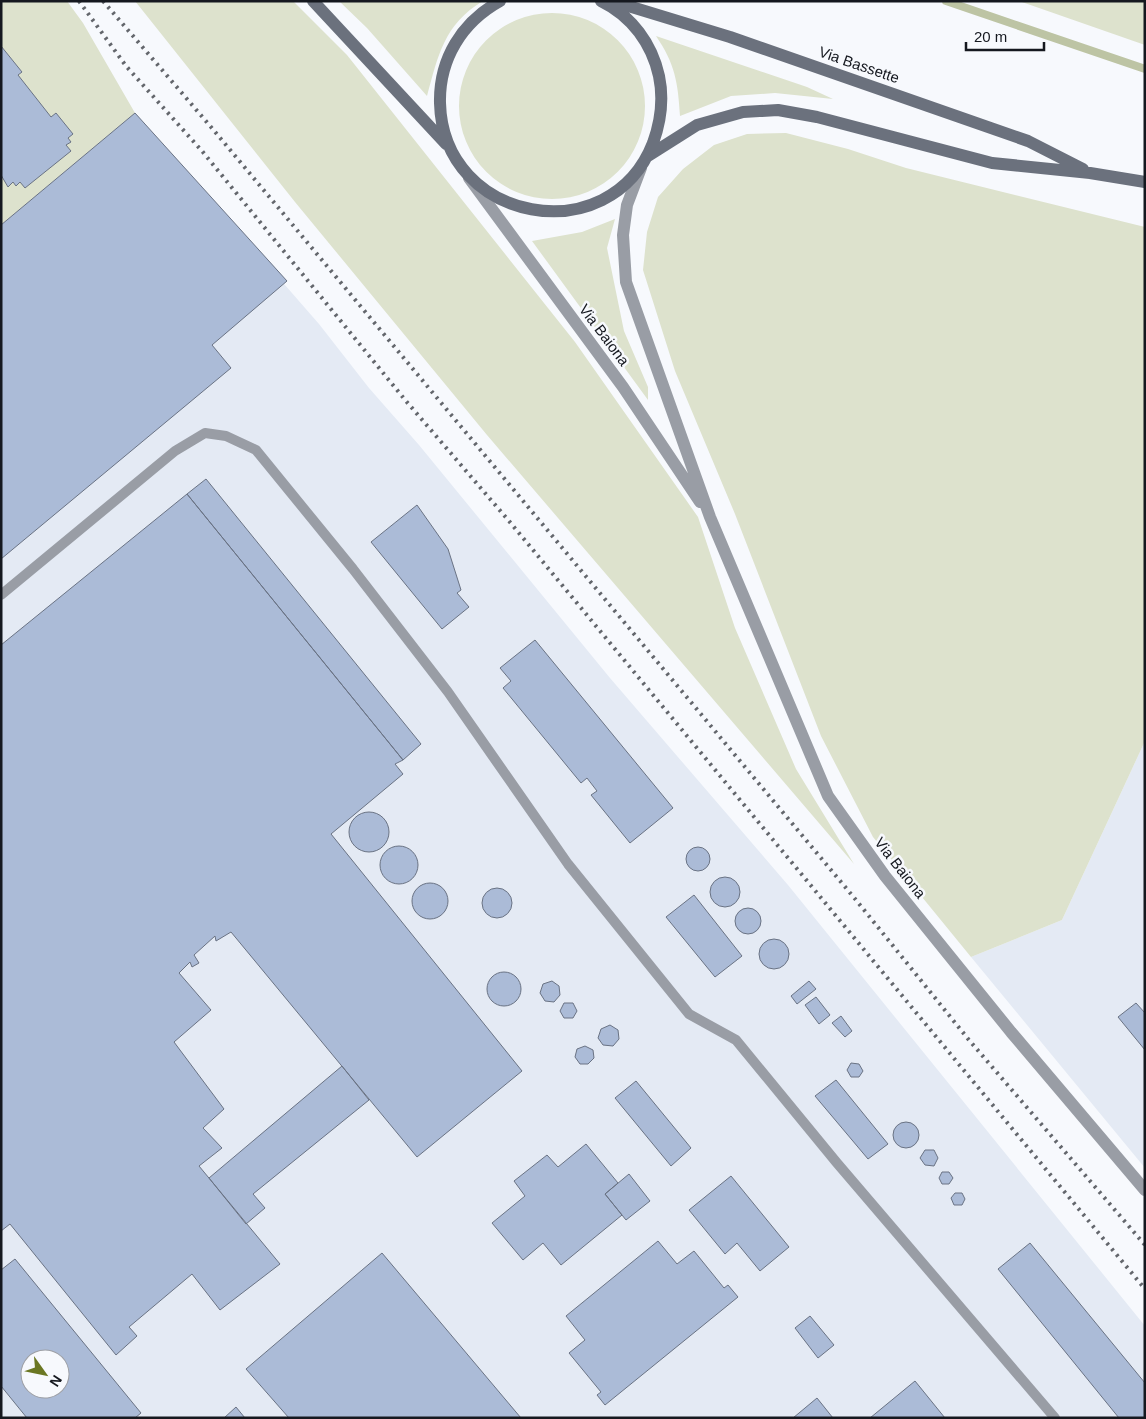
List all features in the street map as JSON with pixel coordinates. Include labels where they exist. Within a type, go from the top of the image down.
[{"type":"main road","points":[[313,1],[407,100],[449,148],[468,176],[494,197],[525,209],[558,212],[591,205],[620,188],[645,160],[660,125],[663,92],[656,60],[639,31],[615,8],[601,1]]},
{"type":"main road","points":[[449,148],[440,118],[440,96],[447,59],[462,32],[483,11],[500,1]]},
{"type":"main road","name":"Via Bassette","points":[[612,1],[730,37],[1028,141],[1090,172]]},
{"type":"main road","name":"Via Bassette","points":[[645,160],[697,126],[743,112],[778,110],[817,117],[992,164],[1090,172],[1145,182]]},
{"type":"street","name":"Via Baiona","points":[[645,160],[627,205],[623,235],[626,282],[710,517],[828,796],[890,884],[1011,1032],[1145,1190]]},
{"type":"street","name":"Via Baiona","points":[[468,176],[623,387],[710,517]]},
{"type":"lane","points":[[1,595],[175,451],[205,434],[226,436],[256,450],[448,692],[568,864],[689,1014],[736,1040],[837,1163],[1055,1418]]},
{"type":"shaded area","points":[[135,113],[319,324],[369,388],[419,445],[610,678],[788,885],[1145,1326],[1145,1418],[1,1418],[1,225]]},
{"type":"shaded area","points":[[1145,741],[1145,1168],[971,957],[1062,920]]},
{"type":"green space","points":[[1,1],[67,1],[83,23],[135,113],[1,225]]},
{"type":"green space","points":[[135,1],[293,1],[347,55],[575,342],[698,517],[735,628],[796,769],[854,864],[487,435],[295,202]]},
{"type":"green space","points":[[339,1],[483,1],[459,20],[444,42],[427,96],[367,28]]},
{"type":"green space","points":[[1019,1],[1145,1],[1145,45]]},
{"type":"green space","points":[[561,13],[588,20],[604,28],[618,40],[630,54],[638,70],[644,88],[644,124],[638,142],[630,158],[618,172],[604,184],[588,192],[570,198],[543,199],[516,192],[500,184],[474,158],[460,124],[459,97],[466,70],[474,54],[500,28],[534,14]]},
{"type":"green space","points":[[656,36],[807,87],[833,99],[775,93],[731,96],[680,116],[674,74]]},
{"type":"green space","points":[[786,133],[848,149],[906,168],[1145,227],[1145,741],[1062,920],[971,957],[873,837],[821,736],[735,514],[675,371],[643,270],[647,232],[658,197],[683,169],[714,145],[747,134]]},
{"type":"green space","points":[[615,219],[607,248],[624,331],[648,387],[648,400],[532,241],[582,232]]},
{"type":"building","points":[[1,46],[22,72],[18,75],[51,117],[56,113],[73,134],[68,138],[71,142],[66,145],[71,151],[25,188],[20,182],[16,186],[13,182],[8,187],[1,175]]},
{"type":"building","points":[[135,113],[287,281],[212,345],[231,368],[1,559],[1,225]]},
{"type":"building","points":[[206,479],[421,744],[403,760],[187,494]]},
{"type":"building","points":[[187,494],[403,760],[395,764],[403,774],[331,834],[522,1071],[417,1157],[231,932],[216,941],[215,936],[194,955],[199,963],[192,967],[190,962],[179,973],[211,1010],[174,1042],[224,1109],[203,1128],[222,1148],[199,1166],[280,1264],[220,1310],[192,1274],[129,1327],[137,1336],[116,1355],[10,1224],[1,1231],[1,645]]},
{"type":"building","points":[[417,505],[448,549],[461,590],[457,593],[469,607],[442,629],[371,542]]},
{"type":"building","points":[[535,640],[673,808],[630,843],[591,795],[597,791],[587,778],[581,783],[503,688],[511,681],[500,668]]},
{"type":"building","points":[[369,812],[383,818],[389,832],[383,846],[369,852],[355,846],[349,832],[355,818]]},
{"type":"building","points":[[399,846],[412,852],[418,865],[412,878],[399,884],[386,878],[380,865],[386,852]]},
{"type":"building","points":[[698,847],[707,850],[710,859],[707,868],[698,871],[689,868],[686,859],[689,850]]},
{"type":"building","points":[[725,877],[731,878],[739,886],[739,898],[731,906],[725,907],[719,906],[711,898],[710,892],[711,886],[719,878]]},
{"type":"building","points":[[430,883],[437,884],[443,888],[447,894],[447,908],[443,914],[437,918],[430,919],[423,918],[417,914],[413,908],[412,901],[413,894],[417,888],[423,884]]},
{"type":"building","points":[[497,888],[508,892],[512,903],[508,914],[497,918],[486,914],[482,903],[486,892]]},
{"type":"building","points":[[694,895],[742,956],[715,977],[666,917]]},
{"type":"building","points":[[748,908],[757,912],[761,921],[757,930],[748,934],[739,930],[735,921],[739,912]]},
{"type":"building","points":[[774,939],[785,943],[789,954],[785,965],[774,969],[763,965],[759,954],[763,943]]},
{"type":"building","points":[[504,972],[511,973],[516,977],[520,982],[520,996],[516,1001],[511,1005],[504,1006],[497,1005],[492,1001],[488,996],[487,989],[488,982],[492,977],[497,973]]},
{"type":"building","points":[[552,981],[559,986],[560,995],[554,1002],[545,1001],[540,993],[543,984]]},
{"type":"building","points":[[809,981],[816,989],[797,1004],[791,996]]},
{"type":"building","points":[[816,997],[830,1015],[819,1024],[805,1005]]},
{"type":"building","points":[[564,1003],[573,1003],[577,1011],[573,1018],[564,1018],[560,1011]]},
{"type":"building","points":[[1136,1003],[1145,1013],[1145,1050],[1118,1017]]},
{"type":"building","points":[[841,1016],[852,1031],[845,1037],[832,1023]]},
{"type":"building","points":[[610,1025],[618,1030],[619,1039],[613,1046],[603,1045],[598,1038],[601,1029]]},
{"type":"building","points":[[585,1046],[593,1050],[594,1058],[588,1064],[580,1064],[575,1057],[577,1049]]},
{"type":"building","points":[[851,1063],[859,1064],[863,1071],[859,1077],[851,1077],[847,1070]]},
{"type":"building","points":[[342,1066],[369,1100],[253,1194],[265,1208],[246,1224],[209,1178]]},
{"type":"building","points":[[836,1080],[888,1144],[868,1159],[815,1096]]},
{"type":"building","points":[[636,1081],[691,1148],[671,1166],[615,1098]]},
{"type":"building","points":[[906,1122],[915,1126],[919,1135],[915,1144],[906,1148],[897,1144],[893,1135],[897,1126]]},
{"type":"building","points":[[586,1144],[618,1183],[605,1194],[622,1215],[561,1265],[543,1243],[523,1260],[492,1223],[525,1196],[514,1181],[547,1155],[558,1167]]},
{"type":"building","points":[[925,1150],[934,1150],[938,1158],[934,1166],[925,1165],[920,1158]]},
{"type":"building","points":[[942,1172],[949,1172],[953,1178],[949,1184],[942,1184],[939,1178]]},
{"type":"building","points":[[629,1174],[650,1201],[626,1220],[605,1194]]},
{"type":"building","points":[[731,1176],[789,1247],[760,1271],[737,1243],[725,1254],[689,1210]]},
{"type":"building","points":[[955,1193],[962,1193],[965,1199],[962,1205],[954,1205],[951,1198]]},
{"type":"building","points":[[658,1241],[677,1264],[694,1251],[724,1288],[728,1285],[738,1297],[605,1405],[597,1395],[601,1392],[569,1353],[585,1340],[566,1316]]},
{"type":"building","points":[[1030,1243],[1145,1383],[1145,1418],[1119,1418],[998,1269]]},
{"type":"building","points":[[382,1253],[521,1418],[289,1418],[246,1369]]},
{"type":"building","points":[[15,1259],[141,1413],[135,1418],[27,1418],[1,1386],[1,1270]]},
{"type":"building","points":[[810,1316],[834,1345],[818,1358],[795,1328]]},
{"type":"building","points":[[915,1381],[945,1418],[870,1418]]},
{"type":"building","points":[[817,1398],[833,1418],[793,1418]]},
{"type":"building","points":[[236,1407],[245,1418],[224,1418]]},
{"type":"waterway","points":[[946,1],[1145,69]]},
{"type":"railway","points":[[79,1],[126,66],[202,151],[406,401],[509,521],[1145,1289]]},
{"type":"railway","points":[[103,1],[211,127],[856,900],[969,1040],[1145,1245]]}]
